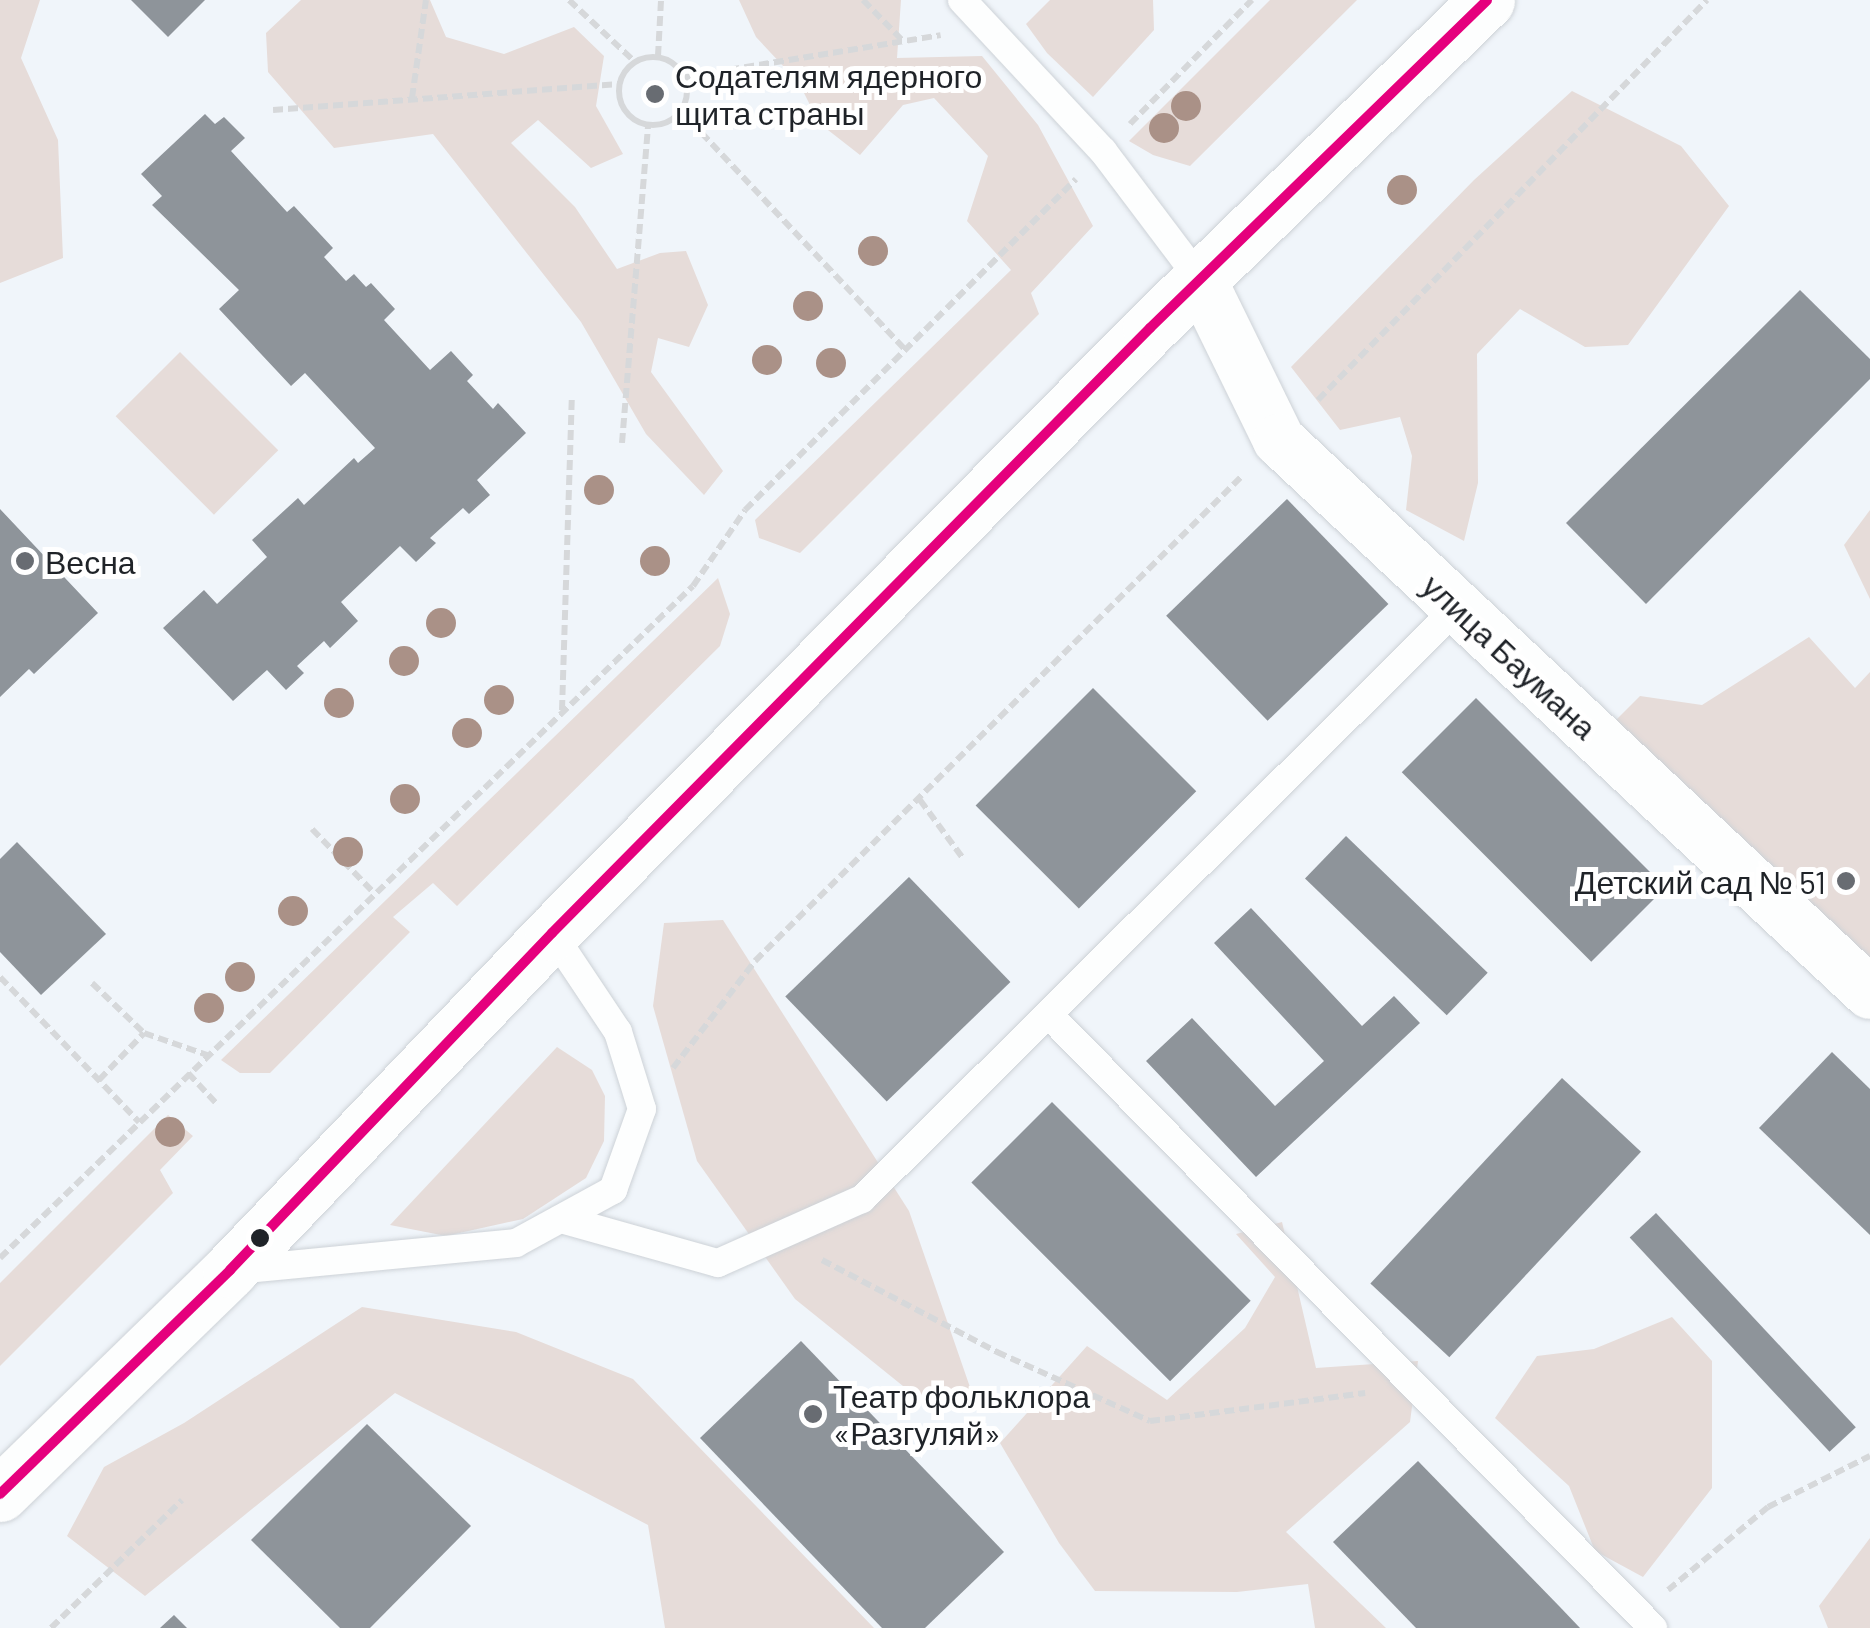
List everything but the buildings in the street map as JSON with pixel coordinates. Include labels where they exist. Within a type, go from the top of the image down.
[{"type":"main road","points":[[0,1494],[230,1270],[552,933],[1487,0]]},
{"type":"street","name":"улица Баумана","points":[[1202,281],[1279,440],[1870,993]]},
{"type":"lane","points":[[962,0],[1103,151],[1202,281]]},
{"type":"lane","points":[[560,1218],[718,1264],[862,1198],[1458,607]]},
{"type":"lane","points":[[230,1270],[516,1243],[613,1190],[642,1109],[618,1032],[552,933]]},
{"type":"lane","points":[[1048,1014],[1646,1621]]},
{"type":"path","points":[[412,98],[426,0]]},
{"type":"path","points":[[569,0],[634,61]]},
{"type":"path","points":[[658,56],[662,0]]},
{"type":"path","points":[[863,0],[904,42]]},
{"type":"path","points":[[0,1258],[693,586],[746,510],[907,352],[1252,0]]},
{"type":"path","points":[[642,1109],[754,961],[1279,440],[1707,0]]},
{"type":"path","points":[[618,84],[634,61],[658,56],[685,77],[988,26]]},
{"type":"path","points":[[618,84],[628,114],[648,125],[664,124],[681,111],[686,101],[685,77]]},
{"type":"path","points":[[274,110],[618,84]]},
{"type":"path","points":[[681,111],[907,352]]},
{"type":"path","points":[[622,443],[648,125]]},
{"type":"path","points":[[562,710],[572,397]]},
{"type":"path","points":[[920,800],[962,857]]},
{"type":"path","points":[[312,829],[374,892]]},
{"type":"path","points":[[0,977],[139,1122]]},
{"type":"path","points":[[92,983],[144,1034],[207,1055]]},
{"type":"path","points":[[99,1080],[144,1034]]},
{"type":"path","points":[[188,1073],[216,1104]]},
{"type":"path","points":[[776,1237],[997,1352],[1150,1421],[1413,1384]]},
{"type":"path","points":[[1646,1621],[1768,1508],[1870,1456]]},
{"type":"path","points":[[51,1628],[182,1500]]},
{"type":"shaded area","points":[[0,0],[40,0],[21,58],[58,140],[63,258],[0,283]]},
{"type":"shaded area","points":[[301,0],[430,0],[446,37],[504,54],[574,27],[604,56],[596,106],[623,154],[591,168],[538,120],[511,143],[575,207],[617,269],[660,253],[686,251],[708,305],[689,347],[658,338],[651,372],[723,471],[704,495],[646,434],[581,322],[433,134],[334,148],[268,72],[266,33]]},
{"type":"shaded area","points":[[739,0],[901,0],[897,58],[982,56],[1038,125],[1093,226],[1031,293],[1039,314],[800,553],[759,538],[755,520],[1011,270],[967,221],[988,156],[934,98],[903,105],[860,155],[819,123],[799,83],[756,37]]},
{"type":"shaded area","points":[[1050,0],[1153,0],[1154,30],[1093,97],[1047,53],[1026,24]]},
{"type":"shaded area","points":[[1270,0],[1357,0],[1190,166],[1153,155],[1129,141]]},
{"type":"shaded area","points":[[1572,91],[1681,146],[1729,206],[1628,345],[1585,347],[1520,309],[1477,354],[1478,483],[1464,541],[1406,510],[1412,456],[1400,417],[1340,430],[1291,367],[1474,180]]},
{"type":"shaded area","points":[[180,352],[278,450],[214,515],[116,416]]},
{"type":"shaded area","points":[[1870,510],[1870,599],[1844,545]]},
{"type":"shaded area","points":[[718,578],[730,614],[720,646],[457,906],[433,883],[393,917],[410,932],[270,1073],[240,1073],[221,1060]]},
{"type":"shaded area","points":[[1809,637],[1855,688],[1870,672],[1870,961],[1614,722],[1640,696],[1702,705]]},
{"type":"shaded area","points":[[723,920],[909,1211],[972,1393],[934,1411],[795,1299],[697,1161],[653,1006],[664,923]]},
{"type":"shaded area","points":[[557,1047],[592,1070],[605,1096],[604,1141],[586,1178],[523,1219],[446,1236],[390,1225]]},
{"type":"shaded area","points":[[168,1115],[193,1136],[160,1170],[173,1193],[0,1366],[0,1283]]},
{"type":"shaded area","points":[[1282,1222],[1316,1368],[1418,1361],[1410,1422],[1286,1532],[1386,1628],[1315,1628],[1308,1584],[1237,1592],[1095,1591],[1059,1543],[1000,1443],[1087,1346],[1167,1400],[1245,1328],[1275,1277],[1236,1234]]},
{"type":"shaded area","points":[[362,1307],[516,1332],[633,1379],[874,1628],[665,1628],[648,1525],[395,1393],[145,1596],[67,1536],[104,1467],[184,1423]]},
{"type":"shaded area","points":[[1672,1317],[1712,1361],[1712,1488],[1643,1577],[1595,1551],[1569,1486],[1495,1418],[1537,1356],[1594,1349]]},
{"type":"shaded area","points":[[1870,1538],[1870,1628],[1828,1628],[1819,1606]]},
{"type":"transit line","points":[[0,1494],[230,1270],[552,933],[1150,328],[1487,0]]},
{"type":"place","name":"Содателям ядерного щита страны","points":[[655,94]]},
{"type":"place","name":"Весна","points":[[25,561]]},
{"type":"place","name":"Детский сад № 51","points":[[1846,881]]},
{"type":"place","name":"Театр фольклора «Разгуляй»","points":[[813,1414]]}]
